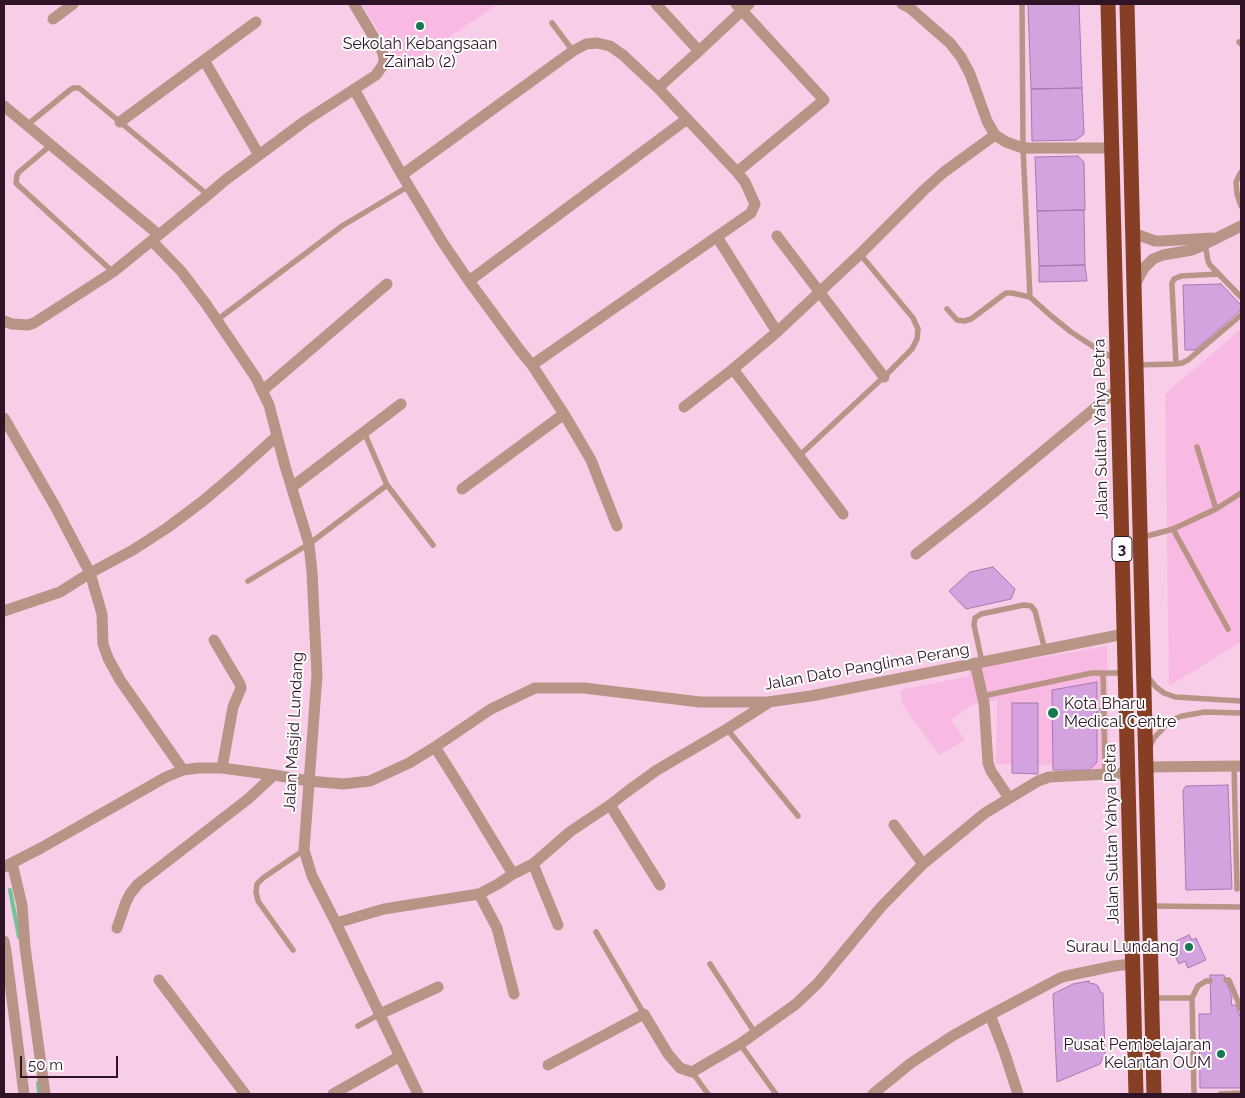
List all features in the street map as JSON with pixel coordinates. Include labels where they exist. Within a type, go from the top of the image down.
[{"type":"highway","name":"Jalan Sultan Yahya Petra","points":[[1108,4],[1136,1094]]},
{"type":"highway","name":"3","points":[[1127,4],[1154,1094]]},
{"type":"street","points":[[53,19],[74,4]]},
{"type":"street","points":[[4,321],[12,324],[28,325],[34,323],[113,272],[224,181],[305,121],[376,75],[383,65],[382,51],[354,4]]},
{"type":"street","points":[[656,4],[699,51]]},
{"type":"street","points":[[902,4],[910,8],[950,43],[961,57],[970,74],[986,122],[995,135],[1006,142],[1023,148],[1112,148]]},
{"type":"street","points":[[658,88],[699,51],[742,6],[824,100],[737,172]]},
{"type":"street","points":[[120,122],[256,22]]},
{"type":"street","points":[[402,175],[573,51],[586,44],[597,43],[610,46],[623,55],[658,88],[745,182],[755,204],[751,213],[532,366]]},
{"type":"street","points":[[204,60],[259,156]]},
{"type":"street","points":[[354,90],[443,243],[532,366],[564,414],[591,460],[617,526]]},
{"type":"street","name":"Jalan Masjid Lundang","points":[[4,106],[51,145],[155,238],[217,320],[256,378],[269,405],[309,544],[312,572],[317,675],[304,850],[312,876],[418,1094]]},
{"type":"street","points":[[469,281],[687,119]]},
{"type":"street","points":[[684,407],[777,332],[944,172],[995,135]]},
{"type":"street","points":[[1134,286],[1144,268],[1153,259],[1162,255],[1192,250],[1241,226]]},
{"type":"street","points":[[1133,233],[1155,241],[1219,237]]},
{"type":"street","points":[[777,236],[884,377]]},
{"type":"street","points":[[717,237],[777,332]]},
{"type":"street","points":[[262,391],[387,284]]},
{"type":"street","points":[[733,369],[843,514]]},
{"type":"street","points":[[916,554],[1118,389]]},
{"type":"street","points":[[292,487],[401,404]]},
{"type":"street","points":[[462,489],[564,414]]},
{"type":"street","points":[[4,418],[56,508],[90,573],[102,614],[103,644],[108,658],[120,680],[183,770]]},
{"type":"street","points":[[4,611],[60,592],[90,573],[133,550],[203,501],[277,436]]},
{"type":"street","name":"Jalan Dato Panglima Perang","points":[[8,865],[166,777],[183,770],[222,768],[343,784],[370,781],[409,763],[491,709],[535,688],[584,688],[700,702],[768,702],[811,696],[1124,634]]},
{"type":"street","points":[[214,640],[241,688],[234,707],[222,768]]},
{"type":"street","points":[[979,663],[985,708],[988,763],[991,771],[1009,798]]},
{"type":"street","points":[[336,923],[384,910],[480,894],[533,864],[571,831],[610,806],[657,770],[727,729],[768,702]]},
{"type":"street","points":[[435,747],[513,874]]},
{"type":"street","points":[[1146,763],[1238,766]]},
{"type":"street","points":[[548,1065],[644,1014],[668,1054],[680,1068],[692,1072],[756,1034],[796,1004],[818,984],[881,907],[923,864],[985,813],[1038,781],[1048,778],[1128,773]]},
{"type":"street","points":[[117,928],[126,902],[138,884],[248,799],[274,775]]},
{"type":"street","points":[[610,806],[660,885]]},
{"type":"street","points":[[894,825],[923,864]]},
{"type":"street","points":[[533,864],[558,924]]},
{"type":"street","points":[[8,865],[22,905],[25,947],[45,1094]]},
{"type":"street","points":[[480,894],[497,928],[514,994]]},
{"type":"street","points":[[4,941],[24,1094]]},
{"type":"street","points":[[873,1094],[911,1063],[954,1034],[1066,976],[1132,964]]},
{"type":"street","points":[[159,980],[245,1094]]},
{"type":"street","points":[[380,1014],[438,987]]},
{"type":"street","points":[[990,1015],[1018,1094]]},
{"type":"street","points":[[333,1094],[400,1056]]},
{"type":"lane","points":[[1022,4],[1023,148],[1030,297]]},
{"type":"lane","points":[[552,23],[573,51]]},
{"type":"lane","points":[[27,125],[70,90],[76,88],[82,90],[208,196]]},
{"type":"lane","points":[[51,145],[19,172],[16,183],[113,272]]},
{"type":"lane","points":[[1241,172],[1236,182],[1241,206]]},
{"type":"lane","points":[[217,320],[342,226],[409,186]]},
{"type":"lane","points":[[1205,244],[1210,265],[1241,297]]},
{"type":"lane","points":[[799,456],[884,377],[912,349],[917,339],[918,329],[913,318],[860,254]]},
{"type":"lane","points":[[1176,364],[1172,282],[1181,276],[1219,274]]},
{"type":"lane","points":[[948,309],[957,320],[964,321],[1006,293],[1012,292],[1030,297],[1071,332],[1117,360]]},
{"type":"lane","points":[[1136,366],[1182,363],[1241,315]]},
{"type":"lane","points":[[364,432],[387,485],[433,544]]},
{"type":"lane","points":[[1197,447],[1216,509]]},
{"type":"lane","points":[[248,581],[309,544],[387,485]]},
{"type":"lane","points":[[1140,538],[1173,529],[1216,509],[1241,493]]},
{"type":"lane","points":[[1173,529],[1228,629]]},
{"type":"lane","points":[[979,663],[974,625],[975,618],[981,614],[1024,605],[1031,606],[1035,611],[1044,650]]},
{"type":"lane","points":[[1144,670],[1156,687],[1164,693],[1175,697],[1241,701]]},
{"type":"lane","points":[[983,696],[1092,673],[1125,673]]},
{"type":"lane","points":[[1103,673],[1105,774]]},
{"type":"lane","points":[[1146,763],[1150,745],[1154,738],[1174,719],[1205,712],[1241,713]]},
{"type":"lane","points":[[727,729],[798,816]]},
{"type":"lane","points":[[1237,889],[1238,766]]},
{"type":"lane","points":[[293,950],[258,901],[256,892],[257,884],[263,878],[304,850]]},
{"type":"lane","points":[[1149,906],[1241,907]]},
{"type":"lane","points":[[596,932],[644,1014]]},
{"type":"lane","points":[[710,964],[756,1034]]},
{"type":"lane","points":[[1226,980],[1229,980],[1241,1009]]},
{"type":"lane","points":[[1194,1094],[1192,998],[1198,986],[1210,981]]},
{"type":"lane","points":[[1152,998],[1192,998]]},
{"type":"lane","points":[[358,1026],[380,1014]]},
{"type":"lane","points":[[740,1044],[776,1094]]},
{"type":"lane","points":[[692,1072],[708,1094]]},
{"type":"lane","points":[[1220,1094],[1241,1093]]},
{"type":"shaded area","name":"Sekolah Kebangsaan Zainab (2)","points":[[361,4],[498,4],[432,49],[402,66]]},
{"type":"shaded area","points":[[1241,329],[1241,642],[1169,686],[1165,394]]},
{"type":"shaded area","name":"Kota Bharu Medical Centre","points":[[1107,646],[1110,770],[1053,770],[1053,765],[996,764],[997,700],[974,704],[951,720],[965,740],[939,755],[903,705],[900,690],[969,676],[968,670]]},
{"type":"building","points":[[1028,4],[1079,4],[1082,88],[1031,89]]},
{"type":"building","points":[[1082,88],[1084,134],[1076,140],[1032,141],[1031,89]]},
{"type":"building","points":[[1078,156],[1084,162],[1085,210],[1037,211],[1035,157]]},
{"type":"building","points":[[1084,210],[1085,265],[1039,266],[1037,211]]},
{"type":"building","points":[[1085,265],[1087,281],[1039,282],[1039,266]]},
{"type":"building","points":[[1221,284],[1241,305],[1241,310],[1195,350],[1185,350],[1183,285]]},
{"type":"building","points":[[993,567],[1015,589],[1011,599],[966,609],[949,591],[970,572]]},
{"type":"building","points":[[1097,682],[1097,762],[1089,770],[1053,770],[1052,690]]},
{"type":"building","points":[[1012,703],[1038,703],[1038,774],[1012,773]]},
{"type":"building","points":[[1103,708],[1104,725],[1097,725],[1097,709]]},
{"type":"building","points":[[1228,785],[1232,889],[1186,890],[1183,790],[1186,786]]},
{"type":"building","name":"Surau Lundang","points":[[1189,935],[1192,940],[1196,938],[1206,960],[1188,968],[1185,961],[1179,964],[1175,956],[1181,953],[1176,941]]},
{"type":"building","name":"Pusat Pembelajaran Kelantan OUM","points":[[1210,975],[1224,975],[1232,997],[1231,1005],[1236,1005],[1241,1019],[1241,1088],[1200,1088],[1199,1014],[1211,1014]]},
{"type":"building","points":[[1089,981],[1089,983],[1098,986],[1101,993],[1103,993],[1105,1053],[1100,1064],[1057,1082],[1053,994],[1073,984]]},
{"type":"waterway","points":[[10,890],[19,937]]},
{"type":"waterway","points":[[38,1083],[39,1094]]},
{"type":"place","name":"Sekolah Kebangsaan Zainab (2)","points":[[420,26]]},
{"type":"place","name":"Kota Bharu Medical Centre","points":[[1053,713]]},
{"type":"place","name":"Surau Lundang","points":[[1189,947]]},
{"type":"place","name":"Pusat Pembelajaran Kelantan OUM","points":[[1221,1054]]}]
